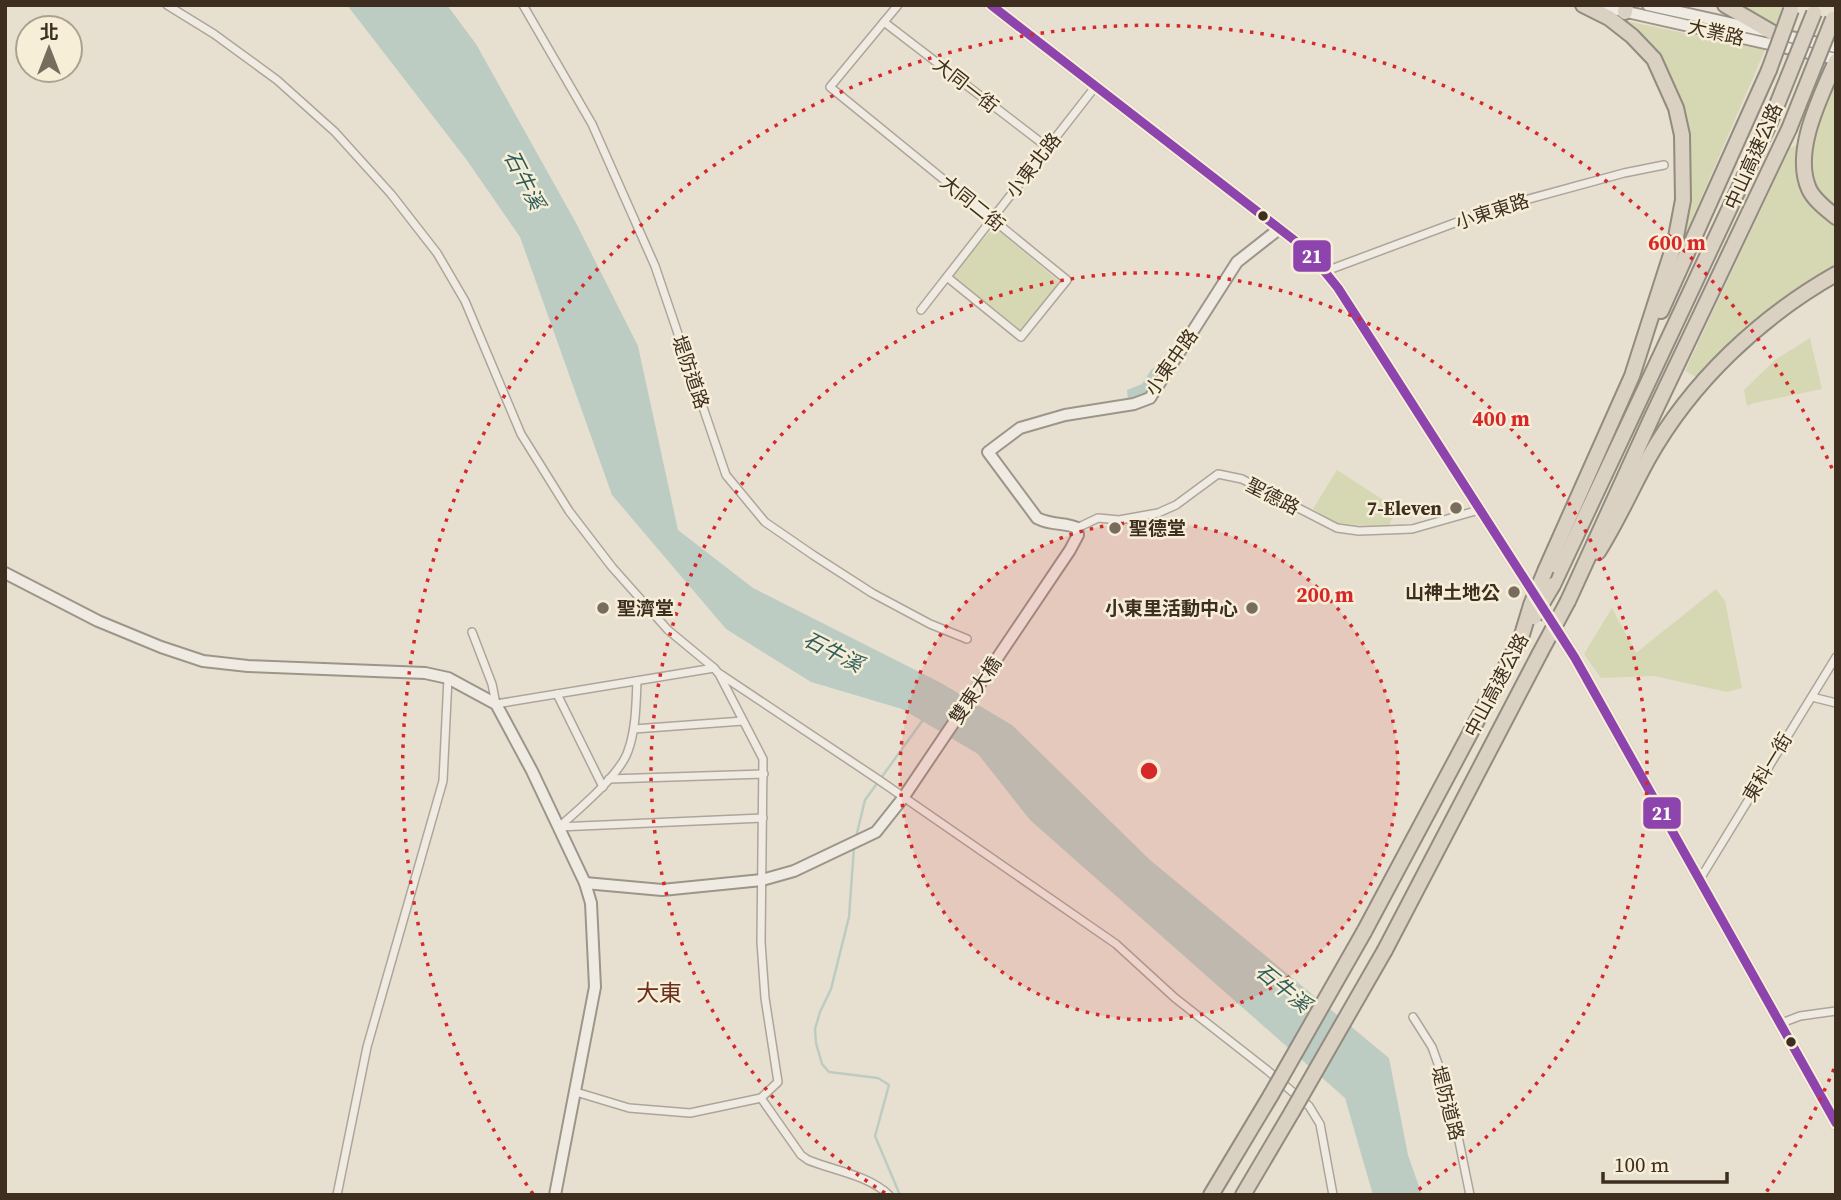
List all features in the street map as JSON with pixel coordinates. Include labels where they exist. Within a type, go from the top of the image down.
[{"type":"highway","points":[[1583,5],[1609,18],[1632,36],[1654,59],[1676,108],[1682,135],[1683,200],[1675,242],[1632,376]]},
{"type":"highway","points":[[1725,5],[1775,34]]},
{"type":"highway","points":[[1521,638],[1546,569],[1769,70],[1792,8]]},
{"type":"highway","name":"中山高速公路","points":[[1212,1195],[1364,932],[1521,638],[1553,585],[1770,122],[1816,9]]},
{"type":"highway","name":"中山高速公路","points":[[1243,1195],[1385,950],[1567,601],[1789,129],[1835,16]]},
{"type":"highway","points":[[1836,60],[1810,125],[1805,150],[1805,175],[1810,190],[1822,206],[1836,217]]},
{"type":"highway","points":[[1567,601],[1617,523],[1649,458],[1704,379],[1766,321],[1836,274]]},
{"type":"street","points":[[167,5],[214,34],[277,80],[335,132],[399,204],[437,253],[465,301],[521,435],[569,511],[612,567],[668,630],[717,671],[1116,944],[1175,998],[1267,1070],[1309,1106],[1320,1124],[1333,1195]]},
{"type":"street","name":"堤防道路","points":[[523,5],[592,124],[655,266],[726,475],[765,522],[813,555],[918,618],[967,639]]},
{"type":"street","name":"大同二街","points":[[898,5],[830,87],[1067,280],[1021,337],[947,277]]},
{"type":"street","points":[[991,5],[1279,229],[1326,271],[1574,657],[1836,1123]]},
{"type":"street","name":"大業路","points":[[1596,5],[1626,9],[1836,60]]},
{"type":"street","name":"大業路","points":[[1648,5],[1836,47]]},
{"type":"street","name":"大同一街","points":[[884,22],[1047,147]]},
{"type":"street","name":"小東北路","points":[[921,310],[1095,87]]},
{"type":"street","name":"小東東路","points":[[1326,271],[1492,209],[1623,173],[1664,165]]},
{"type":"street","name":"小東中路","points":[[1077,528],[1071,525],[1048,524],[1037,518],[988,452],[1003,438],[1020,428],[1065,415],[1123,406],[1150,398],[1237,262],[1279,229]]},
{"type":"street","name":"聖德路","points":[[1077,528],[1098,518],[1119,520],[1158,513],[1176,505],[1218,474],[1242,480],[1337,528],[1359,531],[1412,529],[1479,510]]},
{"type":"street","name":"雙東大橋","points":[[585,883],[662,890],[762,880],[794,871],[876,832],[902,798],[1076,541],[1077,528]]},
{"type":"street","points":[[5,573],[98,621],[161,648],[204,661],[248,666],[405,671],[448,678],[496,704],[717,671]]},
{"type":"street","points":[[472,632],[492,684],[496,704],[532,771],[585,883],[591,903],[596,987],[555,1195]]},
{"type":"street","name":"東科一街","points":[[1700,879],[1836,657]]},
{"type":"street","points":[[576,1092],[629,1108],[690,1113],[761,1098],[778,1082],[765,998],[761,942],[764,774],[761,750],[717,671]]},
{"type":"street","points":[[337,1195],[367,1047],[443,781],[448,678]]},
{"type":"street","points":[[558,827],[603,787],[628,754],[634,729],[637,681]]},
{"type":"street","points":[[557,694],[603,787]]},
{"type":"street","points":[[1812,697],[1836,703]]},
{"type":"street","points":[[634,729],[743,721]]},
{"type":"street","points":[[608,779],[764,774]]},
{"type":"street","points":[[558,827],[763,818]]},
{"type":"street","points":[[1779,1024],[1800,1016],[1836,1011]]},
{"type":"street","name":"堤防道路","points":[[1413,1017],[1432,1046],[1450,1097],[1470,1195]]},
{"type":"street","points":[[761,1098],[801,1155],[808,1160],[874,1183],[890,1195]]},
{"type":"green space","points":[[1733,5],[1786,5],[1775,25]]},
{"type":"green space","points":[[1626,21],[1765,50],[1679,249],[1689,196],[1691,151],[1677,101],[1649,44]]},
{"type":"green space","points":[[1836,71],[1836,208],[1819,191],[1810,177],[1811,134]]},
{"type":"green space","points":[[1797,145],[1799,173],[1804,190],[1836,224],[1836,268],[1745,329],[1698,378],[1685,371],[1790,148]]},
{"type":"green space","points":[[994,227],[1061,283],[1020,332],[952,275]]},
{"type":"green space","points":[[1810,338],[1822,389],[1747,406],[1744,390],[1775,360]]},
{"type":"green space","points":[[1337,470],[1397,509],[1388,527],[1337,524],[1313,509]]},
{"type":"green space","points":[[1716,589],[1725,601],[1742,688],[1727,692],[1654,676],[1601,678],[1584,654],[1612,608],[1636,653]]},
{"type":"water","name":"石牛溪","points":[[347,5],[447,5],[476,44],[576,223],[638,346],[678,530],[753,588],[941,683],[1012,725],[1150,860],[1389,1058],[1408,1155],[1422,1195],[1373,1195],[1345,1098],[1030,820],[978,754],[902,709],[811,682],[726,629],[612,495],[520,237],[466,159]]},
{"type":"water","points":[[1157,366],[1161,372],[1148,392],[1128,401],[1127,390],[1142,384]]},
{"type":"waterway","points":[[856,837],[865,800],[923,720]]},
{"type":"waterway","points":[[854,847],[849,917],[831,989],[815,1029],[816,1043],[822,1064],[829,1072],[878,1078],[889,1085],[875,1136],[900,1195]]},
{"type":"transit line","name":"21","points":[[991,5],[1294,240],[1312,256],[1338,288],[1575,658],[1836,1123]]},
{"type":"place","name":"7-Eleven","points":[[1456,508]]},
{"type":"place","name":"聖德堂","points":[[1115,528]]},
{"type":"place","name":"山神土地公","points":[[1514,592]]},
{"type":"place","name":"聖濟堂","points":[[603,608]]},
{"type":"place","name":"小東里活動中心","points":[[1252,608]]},
{"type":"district","name":"大東","points":[[659,993]]}]
